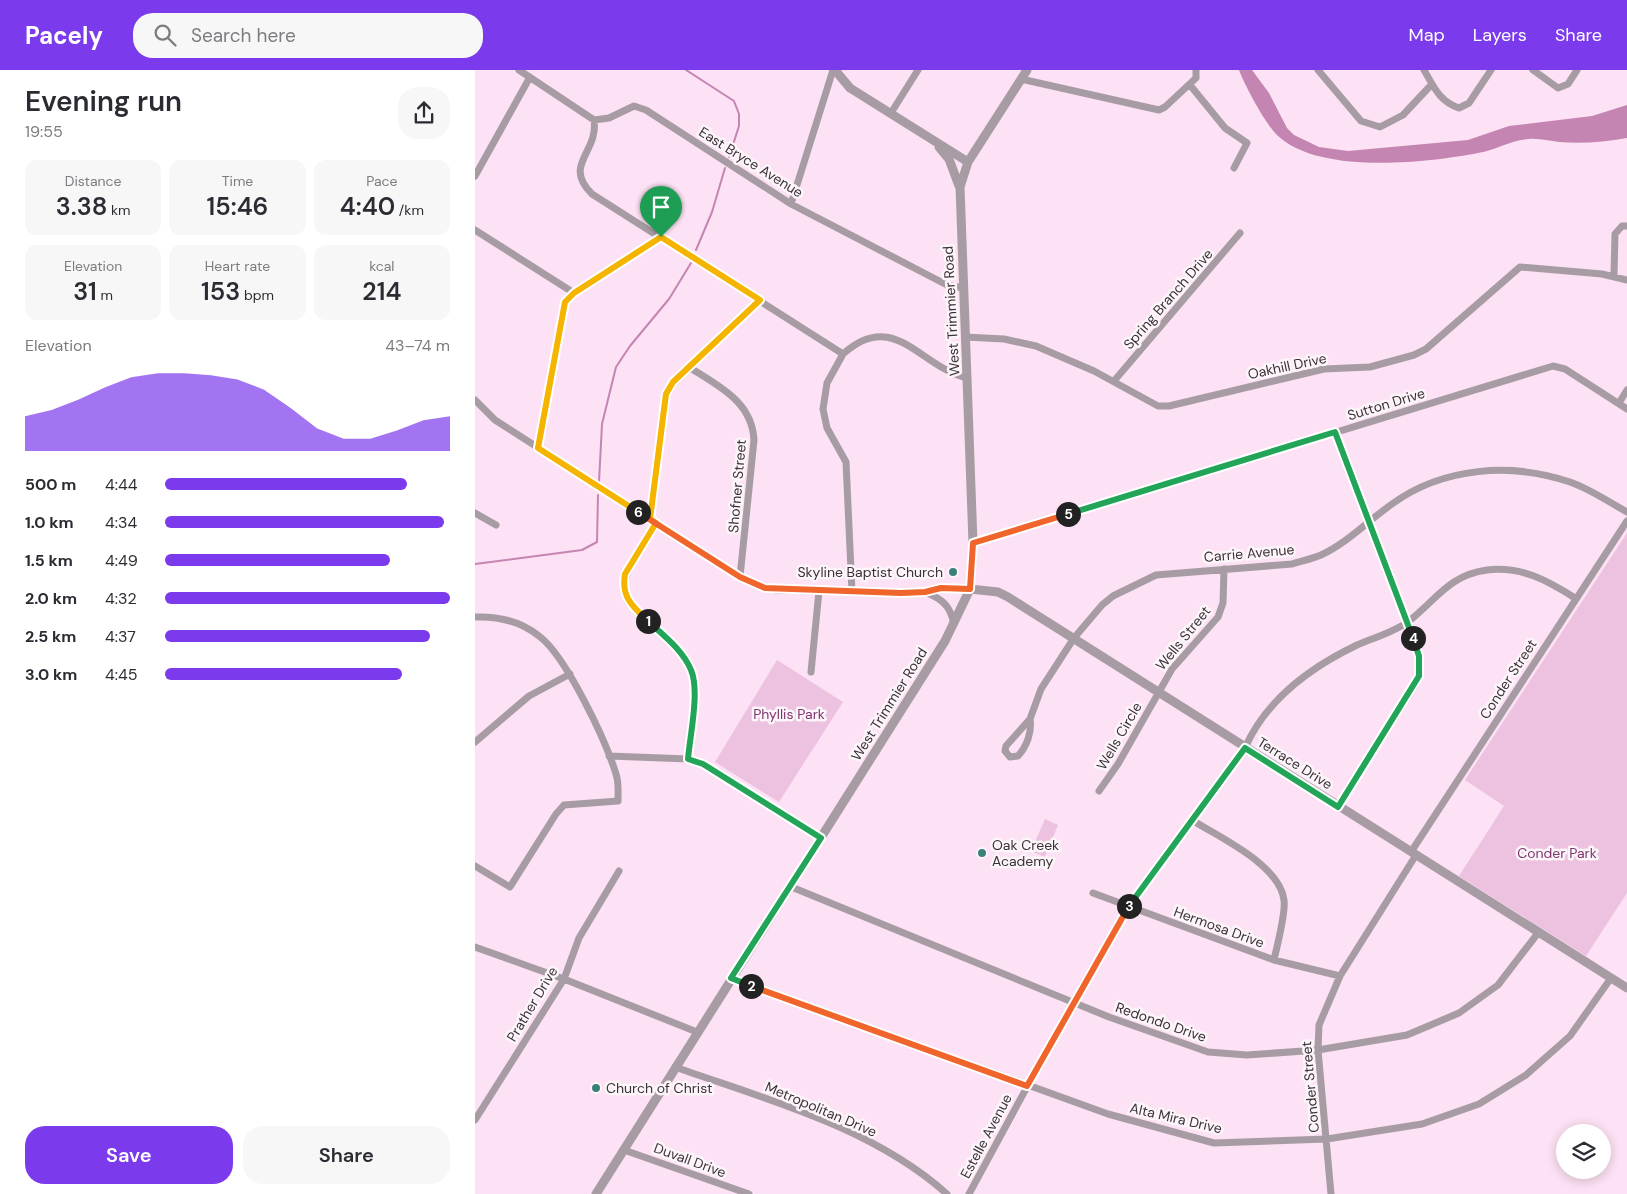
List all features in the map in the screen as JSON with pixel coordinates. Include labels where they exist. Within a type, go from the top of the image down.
[{"type":"street","points":[[519,70],[594,120],[593,140],[579,169],[581,182],[592,194],[843,354]]},
{"type":"street","points":[[834,70],[850,88],[968,162]]},
{"type":"street","points":[[791,204],[834,70]]},
{"type":"street","points":[[891,113],[918,70]]},
{"type":"street","name":"West Trimmier Road","points":[[596,1194],[954,626],[970,589],[973,543],[960,187],[968,162],[1027,70]]},
{"type":"street","points":[[1021,79],[1159,110],[1165,107],[1190,84],[1195,78],[1195,70]]},
{"type":"street","points":[[1319,70],[1361,121],[1380,127],[1403,115],[1432,84]]},
{"type":"street","points":[[1424,70],[1438,96],[1447,104],[1459,108],[1469,103],[1491,70]]},
{"type":"street","points":[[1533,70],[1558,88],[1568,84],[1577,70]]},
{"type":"street","points":[[475,176],[530,77]]},
{"type":"street","points":[[1190,84],[1225,128],[1247,143],[1234,168]]},
{"type":"street","name":"East Bryce Avenue","points":[[594,120],[609,118],[634,106],[646,110],[791,204],[947,285],[963,288]]},
{"type":"street","points":[[930,138],[949,159],[960,187]]},
{"type":"street","points":[[1614,276],[1615,234],[1622,226],[1627,226]]},
{"type":"street","points":[[475,230],[574,293]]},
{"type":"street","name":"Spring Branch Drive","points":[[1114,380],[1241,233]]},
{"type":"street","points":[[538,448],[565,302],[574,293],[661,237]]},
{"type":"street","name":"Oakhill Drive","points":[[965,337],[1004,339],[1034,346],[1065,357],[1114,380],[1158,406],[1169,406],[1324,369],[1370,367],[1415,354],[1426,349],[1520,267],[1614,276],[1627,280]]},
{"type":"street","points":[[688,759],[695,684],[692,671],[675,647],[628,602],[624,593],[625,574],[653,521],[666,394],[673,382],[760,300]]},
{"type":"street","points":[[852,592],[846,462],[827,428],[823,409],[827,384],[843,354],[849,348],[871,338],[893,338],[950,372],[967,378]]},
{"type":"street","name":"Sutton Drive","points":[[973,543],[1553,366],[1565,369],[1627,409]]},
{"type":"street","name":"Shofner Street","points":[[689,367],[737,400],[745,408],[754,429],[740,577]]},
{"type":"street","points":[[1619,403],[1627,390]]},
{"type":"street","points":[[475,400],[495,420],[740,577],[775,590],[925,592],[941,588],[970,589]]},
{"type":"street","points":[[1335,432],[1408,622],[1419,656],[1419,676],[1338,807]]},
{"type":"street","name":"Carrie Avenue","points":[[1030,719],[1041,689],[1074,638],[1102,605],[1113,596],[1141,581],[1171,573],[1292,564],[1321,555],[1393,503],[1421,487],[1458,475],[1499,470],[1546,475],[1571,483],[1627,512]]},
{"type":"street","points":[[475,513],[496,525]]},
{"type":"street","name":"Conder Street","points":[[1331,1194],[1318,1050],[1319,1025],[1340,976],[1413,854],[1575,598],[1627,521]]},
{"type":"street","name":"Wells Street","points":[[1158,692],[1185,652],[1218,617],[1223,603],[1224,568]]},
{"type":"street","name":"Estelle Avenue","points":[[969,1194],[1073,1002],[1128,908],[1245,748],[1252,732],[1265,715],[1299,680],[1326,660],[1408,622],[1448,585],[1465,576],[1487,570],[1512,570],[1547,580],[1575,598]]},
{"type":"street","name":"Terrace Drive","points":[[970,589],[998,592],[1008,597],[1627,988]]},
{"type":"street","points":[[811,672],[819,590]]},
{"type":"street","points":[[925,592],[941,598],[947,604],[951,610],[954,626]]},
{"type":"street","points":[[475,617],[509,620],[521,624],[540,636],[552,648],[570,674],[609,756],[617,776],[618,801],[564,805],[556,814],[510,887],[475,866]]},
{"type":"street","points":[[475,742],[529,696],[570,674]]},
{"type":"street","name":"Wells Circle","points":[[1099,791],[1118,764],[1158,692]]},
{"type":"street","points":[[1030,719],[1031,727],[1026,744],[1018,756],[1011,757],[1005,751],[1006,746],[1030,719]]},
{"type":"street","points":[[609,756],[688,759],[703,764],[821,838]]},
{"type":"street","points":[[1191,820],[1263,866],[1278,881],[1284,901],[1274,960]]},
{"type":"street","name":"Prather Drive","points":[[475,1120],[564,979],[579,938],[619,871]]},
{"type":"street","name":"Redondo Drive","points":[[789,886],[1109,1017],[1208,1052],[1247,1054],[1318,1050],[1407,1035],[1459,1013],[1498,984],[1539,933]]},
{"type":"street","name":"Hermosa Drive","points":[[1093,893],[1128,908],[1274,960],[1340,976]]},
{"type":"street","points":[[475,947],[564,979],[697,1032]]},
{"type":"street","name":"Alta Mira Drive","points":[[731,978],[1108,1114],[1214,1143],[1327,1139],[1422,1124],[1479,1104],[1526,1075],[1570,1036],[1611,978]]},
{"type":"street","name":"Metropolitan Drive","points":[[675,1067],[807,1114],[845,1130],[897,1157],[947,1194]]},
{"type":"street","name":"Duvall Drive","points":[[624,1150],[749,1194]]},
{"type":"green space","name":"Conder Park","points":[[1627,533],[1627,893],[1586,956],[1459,876],[1504,806],[1465,780]]},
{"type":"green space","name":"Phyllis Park","points":[[777,660],[843,702],[779,802],[715,762]]},
{"type":"green space","points":[[1045,819],[1058,825],[1045,857],[1031,851]]},
{"type":"shaded area","points":[[1239,70],[1252,70],[1269,93],[1287,128],[1294,135],[1319,147],[1348,151],[1468,140],[1509,126],[1592,116],[1627,105],[1627,138],[1576,143],[1529,139],[1516,141],[1491,150],[1456,157],[1402,162],[1373,163],[1345,161],[1318,156],[1295,148],[1277,135],[1256,104]]},
{"type":"waterway","points":[[686,70],[734,101],[739,114],[739,126],[729,157]]},
{"type":"waterway","points":[[696,250],[712,212],[725,168]]},
{"type":"waterway","points":[[599,482],[602,424],[616,367],[630,346],[669,299],[691,263]]},
{"type":"waterway","points":[[475,564],[582,550],[597,542],[598,495]]},
{"type":"place","name":"Skyline Baptist Church","points":[[953,572]]},
{"type":"place","name":"Oak Creek Academy","points":[[982,853]]},
{"type":"place","name":"Church of Christ","points":[[596,1088]]},
{"type":"route","points":[[661,237],[574,293],[565,302],[538,448],[656,523],[740,577],[765,588],[775,590],[901,593],[925,592],[941,588],[970,589],[973,543],[1335,432],[1408,622],[1419,656],[1419,676],[1416,684],[1338,807],[1245,748],[1128,908],[1027,1086],[731,978],[821,838],[703,764],[688,759],[695,684],[692,671],[675,647],[628,602],[624,593],[625,574],[656,523],[650,519],[666,394],[673,382],[760,300],[661,237]]}]
